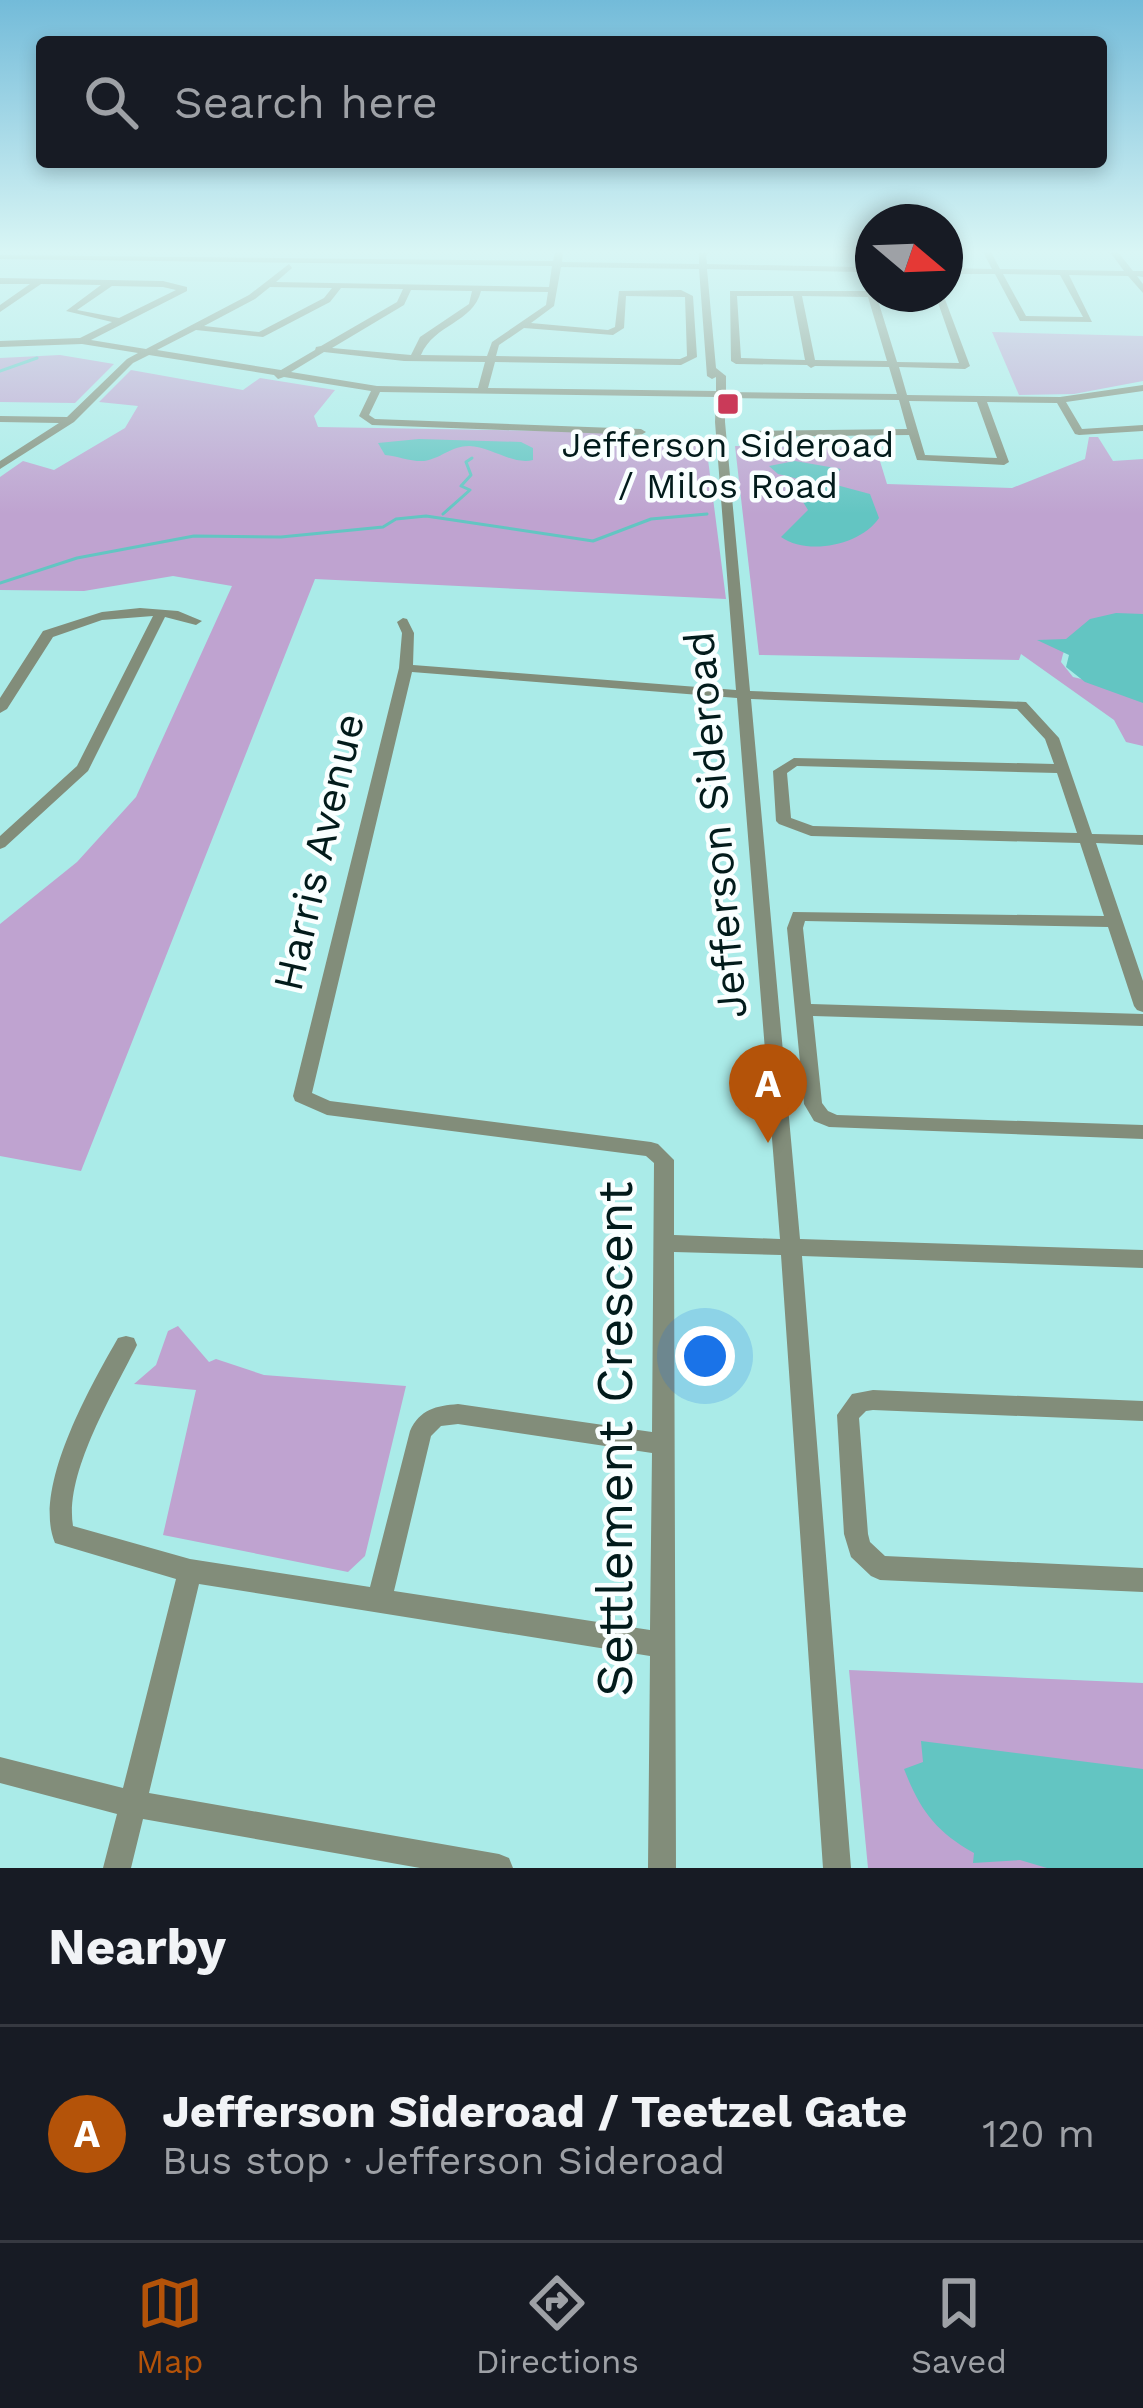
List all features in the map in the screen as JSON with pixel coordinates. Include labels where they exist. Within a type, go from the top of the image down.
[{"type":"street","points":[[0,466],[70,421],[109,378],[170,339]]},
{"type":"street","points":[[278,376],[336,339]]},
{"type":"street","points":[[415,358],[424,339]]},
{"type":"street","points":[[482,391],[495,344],[502,339]]},
{"type":"street","points":[[319,349],[415,358],[681,362],[692,357],[691,339]]},
{"type":"street","name":"Jefferson Sideroad","points":[[712,339],[717,394],[713,415],[720,422],[791,1247],[837,1868]]},
{"type":"street","points":[[734,339],[736,361],[967,365],[957,339]]},
{"type":"street","points":[[806,339],[811,365]]},
{"type":"street","points":[[885,339],[925,460],[1004,462],[981,399]]},
{"type":"street","points":[[0,344],[82,341],[278,376],[377,388],[1060,400],[1143,388]]},
{"type":"street","points":[[377,388],[364,416],[372,422],[640,432]]},
{"type":"street","points":[[1060,400],[1079,432],[1143,428]]},
{"type":"street","points":[[0,419],[70,421]]},
{"type":"street","points":[[750,434],[913,432]]},
{"type":"street","points":[[0,844],[83,768],[161,613]]},
{"type":"street","points":[[0,709],[47,634],[99,617],[161,613],[196,621]]},
{"type":"street","name":"Harris Avenue","points":[[305,1102],[304,1085],[326,988],[406,668],[403,622]]},
{"type":"street","points":[[406,668],[742,695],[1016,703],[1042,721],[1063,769],[1143,1006]]},
{"type":"street","points":[[1063,769],[794,762],[780,771],[784,821],[799,831],[1143,840]]},
{"type":"street","points":[[1115,922],[806,913],[795,921],[813,1104],[828,1120],[1143,1132]]},
{"type":"street","points":[[803,1010],[1143,1020]]},
{"type":"street","name":"Settlement Crescent","points":[[305,1102],[652,1148],[664,1160],[662,1868]]},
{"type":"street","points":[[662,1243],[1143,1259]]},
{"type":"street","points":[[126,1345],[96,1396],[57,1525],[75,1542],[190,1571],[663,1645]]},
{"type":"street","points":[[1143,1411],[873,1400],[860,1401],[848,1415],[856,1534],[860,1549],[880,1568],[1143,1580]]},
{"type":"street","points":[[379,1600],[421,1431],[436,1416],[458,1414],[663,1444]]},
{"type":"street","points":[[117,1868],[190,1571]]},
{"type":"street","points":[[0,1770],[132,1803],[500,1868]]},
{"type":"shaded area","points":[[995,339],[1143,339],[1143,381],[1074,394],[1019,395]]},
{"type":"shaded area","points":[[60,355],[114,364],[75,403],[0,402],[0,358]]},
{"type":"shaded area","points":[[131,370],[243,390],[260,378],[335,390],[314,416],[318,427],[614,432],[638,443],[706,444],[726,599],[315,579],[81,1171],[0,1156],[0,924],[77,862],[136,797],[232,586],[173,576],[84,591],[0,590],[0,477],[23,461],[54,470],[125,428],[138,406],[99,402]]},
{"type":"shaded area","points":[[1089,437],[1098,437],[1113,461],[1143,459],[1143,614],[1102,620],[1081,629],[1061,662],[1073,677],[1143,694],[1143,746],[1126,742],[1114,720],[1021,654],[1019,660],[759,655],[735,446],[876,448],[887,484],[1012,488],[1085,459]]},
{"type":"shaded area","points":[[178,1326],[209,1362],[216,1359],[264,1375],[406,1386],[365,1556],[348,1572],[163,1535],[196,1390],[134,1384],[156,1365],[168,1331]]},
{"type":"shaded area","points":[[849,1670],[1143,1683],[1143,1868],[868,1868]]},
{"type":"water","points":[[419,439],[521,442],[533,448],[533,460],[469,446],[415,461],[385,455],[378,443]]},
{"type":"water","points":[[795,461],[841,469],[829,483],[870,494],[879,518],[860,535],[833,545],[805,546],[781,537],[808,510],[792,484],[815,483],[778,474],[769,466]]},
{"type":"water","points":[[1143,614],[1143,703],[1085,682],[1066,667],[1069,655],[1037,640],[1066,639],[1090,619]]},
{"type":"water","points":[[921,1741],[1143,1769],[1143,1868],[1047,1868],[1020,1860],[973,1863],[974,1853],[939,1828],[923,1808],[904,1769],[923,1762]]},
{"type":"waterway","points":[[0,371],[37,358]]},
{"type":"waterway","points":[[443,514],[470,490],[461,486],[471,475],[466,462],[472,458]]},
{"type":"waterway","points":[[0,583],[77,558],[194,536],[281,537],[383,527],[396,519],[426,516],[593,541],[651,519],[707,514]]},
{"type":"place","name":"Jefferson Sideroad / Milos Road","points":[[728,404]]},
{"type":"place","name":"Jefferson Sideroad / Teetzel Gate","points":[[768,1143]]}]
